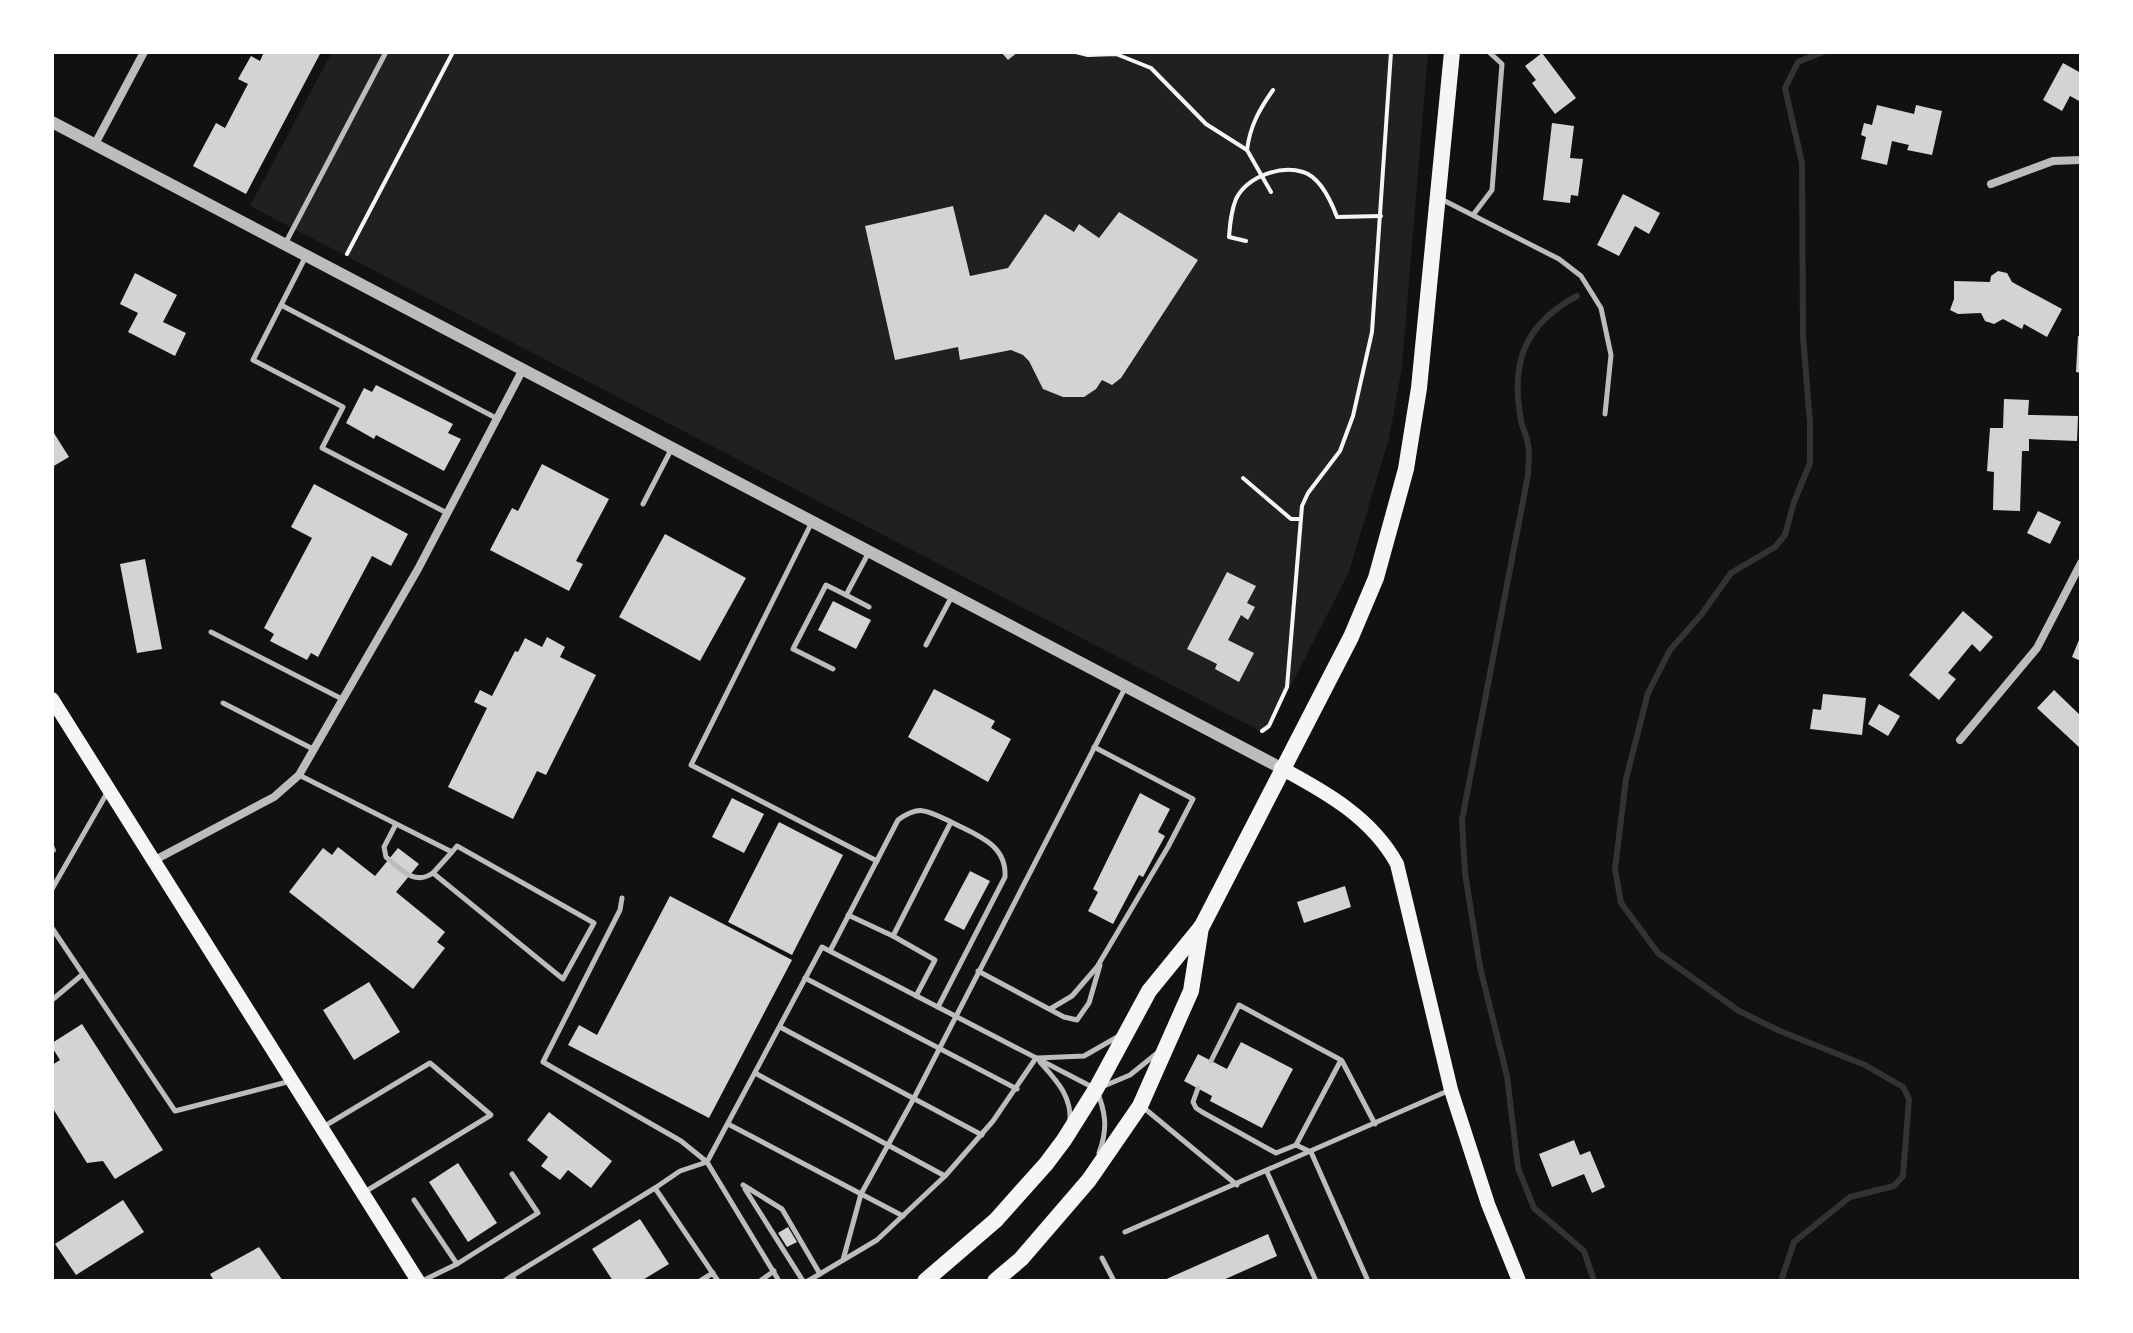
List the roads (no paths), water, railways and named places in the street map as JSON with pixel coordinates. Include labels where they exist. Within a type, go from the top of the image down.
[{"type":"main road","points":[[933,1278],[996,1220],[1046,1164],[1096,1089],[1149,991],[1202,926],[1351,637],[1376,578],[1406,469],[1419,388],[1452,52]]},
{"type":"main road","points":[[52,699],[420,1281]]},
{"type":"main road","points":[[1281,768],[1321,789],[1363,820],[1386,844],[1397,864],[1451,1090],[1488,1204],[1519,1281]]},
{"type":"main road","points":[[995,1281],[1021,1259],[1089,1180],[1140,1106],[1191,991],[1202,926]]},
{"type":"street","points":[[95,144],[144,52]]},
{"type":"street","points":[[52,122],[1281,768]]},
{"type":"street","points":[[1991,184],[2053,161],[2081,160]]},
{"type":"street","points":[[153,861],[274,797],[299,775],[448,513],[523,369]]},
{"type":"street","points":[[1960,740],[2037,648],[2081,563]]},
{"type":"lane","points":[[285,245],[386,52]]},
{"type":"lane","points":[[1473,215],[1492,190],[1502,64],[1489,52]]},
{"type":"lane","points":[[1438,198],[1559,259],[1581,276],[1601,308],[1611,355],[1605,414]]},
{"type":"lane","points":[[306,255],[253,360],[343,407],[322,448],[448,513]]},
{"type":"lane","points":[[281,305],[497,419]]},
{"type":"lane","points":[[643,504],[672,448]]},
{"type":"lane","points":[[812,521],[691,765],[877,861]]},
{"type":"lane","points":[[846,595],[869,551]]},
{"type":"lane","points":[[833,669],[793,649],[826,585],[869,607]]},
{"type":"lane","points":[[926,645],[952,595]]},
{"type":"lane","points":[[211,632],[343,699]]},
{"type":"lane","points":[[843,1260],[861,1194],[914,1098],[1126,686]]},
{"type":"lane","points":[[223,703],[314,750]]},
{"type":"lane","points":[[1050,1009],[1072,996],[1103,956],[1193,799],[1094,747]]},
{"type":"lane","points":[[299,775],[452,852]]},
{"type":"lane","points":[[52,889],[109,790]]},
{"type":"lane","points":[[830,951],[898,820],[908,812],[923,809],[951,822],[1000,852],[1006,865],[1005,877],[938,1007]]},
{"type":"lane","points":[[893,936],[951,822]]},
{"type":"lane","points":[[396,824],[384,847],[386,857],[413,878],[425,879],[457,846],[594,923],[563,979],[433,873]]},
{"type":"lane","points":[[622,898],[620,910],[543,1062],[681,1141],[707,1162],[779,1281]]},
{"type":"lane","points":[[848,915],[935,960],[916,996]]},
{"type":"lane","points":[[52,928],[175,1111],[292,1081]]},
{"type":"lane","points":[[504,1281],[680,1171],[707,1162],[822,947],[1096,1089],[1106,1110],[1106,1123],[1102,1146],[1089,1180]]},
{"type":"lane","points":[[978,971],[1064,1017],[1077,1020],[1089,1003],[1103,956]]},
{"type":"lane","points":[[52,1000],[83,974]]},
{"type":"lane","points":[[805,978],[1017,1089]]},
{"type":"lane","points":[[1211,1061],[1239,1005],[1341,1060],[1375,1124]]},
{"type":"lane","points":[[780,1027],[982,1135]]},
{"type":"lane","points":[[1036,1058],[1084,1056],[1127,1032]]},
{"type":"lane","points":[[1096,1089],[1130,1075],[1154,1057],[1169,1040]]},
{"type":"lane","points":[[820,1274],[782,1209],[743,1185],[806,1281],[820,1274],[877,1240],[945,1176],[982,1135],[1036,1058]]},
{"type":"lane","points":[[1036,1058],[1062,1086],[1071,1111],[1070,1126],[1064,1140]]},
{"type":"lane","points":[[1198,1088],[1193,1102],[1202,1112],[1276,1153],[1296,1145],[1341,1060]]},
{"type":"lane","points":[[321,1128],[430,1063],[491,1115],[363,1194]]},
{"type":"lane","points":[[755,1073],[945,1176]]},
{"type":"lane","points":[[1125,1232],[1451,1090]]},
{"type":"lane","points":[[1140,1106],[1237,1185]]},
{"type":"lane","points":[[728,1124],[903,1216]]},
{"type":"lane","points":[[1296,1145],[1311,1152],[1368,1281]]},
{"type":"lane","points":[[1267,1172],[1316,1281]]},
{"type":"lane","points":[[420,1281],[457,1264],[538,1213],[512,1174]]},
{"type":"lane","points":[[655,1188],[718,1281]]},
{"type":"lane","points":[[414,1200],[457,1264]]},
{"type":"lane","points":[[1102,1258],[1114,1281]]},
{"type":"lane","points":[[760,1281],[774,1271]]},
{"type":"lane","points":[[700,1281],[713,1273]]},
{"type":"waterway","points":[[1781,1281],[1794,1242],[1850,1197],[1894,1186],[1903,1176],[1909,1099],[1903,1087],[1865,1065],[1739,1011],[1658,953],[1621,903],[1615,869],[1626,779],[1648,693],[1670,650],[1701,615],[1731,573],[1775,547],[1785,535],[1810,463],[1803,336],[1802,163],[1785,88],[1798,62],[1823,52]]},
{"type":"waterway","points":[[1577,296],[1545,319],[1525,347],[1520,363],[1518,399],[1529,448],[1528,475],[1462,820],[1465,873],[1480,967],[1507,1076],[1518,1168],[1534,1208],[1584,1251],[1594,1281]]}]
